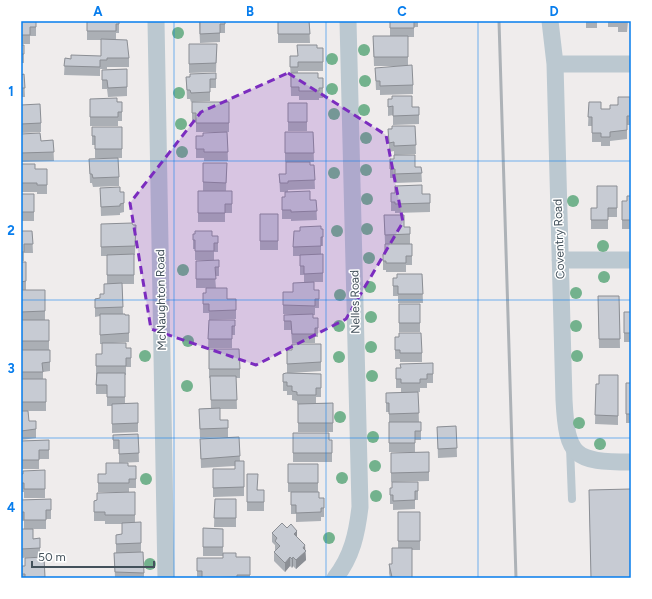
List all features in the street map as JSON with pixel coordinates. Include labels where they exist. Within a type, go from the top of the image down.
[{"type":"street","name":"McNaughton Road","points":[[156,21],[166,578]]},
{"type":"street","name":"Nelles Road","points":[[335,578],[353,548],[358,530],[360,507],[348,21]]},
{"type":"street","name":"Coventry Road","points":[[550,21],[555,64],[564,400],[566,433],[574,449]]},
{"type":"street","points":[[555,64],[631,64]]},
{"type":"street","points":[[560,260],[631,260]]},
{"type":"street","points":[[574,449],[590,459],[631,462]]},
{"type":"lane","points":[[572,500],[574,449]]},
{"type":"highlighted area","points":[[288,73],[386,135],[403,222],[346,319],[256,365],[151,329],[130,203],[201,112]]},
{"type":"building","points":[[21,21],[36,21],[36,27],[30,27],[30,35],[21,35]]},
{"type":"building","points":[[87,21],[119,21],[119,24],[116,24],[116,31],[87,31]]},
{"type":"building","points":[[200,21],[225,21],[225,24],[220,24],[220,33],[200,34]]},
{"type":"building","points":[[278,21],[309,21],[310,34],[278,34]]},
{"type":"building","points":[[390,21],[414,21],[414,28],[390,28]]},
{"type":"building","points":[[373,36],[408,36],[408,57],[374,57]]},
{"type":"building","points":[[101,39],[127,40],[129,58],[107,58],[107,60],[100,60],[100,67],[64,66],[65,58],[71,59],[71,55],[101,56]]},
{"type":"building","points":[[189,44],[217,44],[216,63],[189,64]]},
{"type":"building","points":[[21,45],[24,45],[24,54],[21,54]]},
{"type":"building","points":[[297,45],[317,45],[317,48],[323,48],[323,62],[298,62],[298,67],[290,67],[290,56],[298,56]]},
{"type":"building","points":[[412,65],[413,85],[380,86],[380,81],[376,81],[375,68]]},
{"type":"building","points":[[127,69],[127,87],[108,88],[107,80],[102,80],[102,70]]},
{"type":"building","points":[[216,73],[216,79],[210,79],[210,92],[191,93],[190,90],[187,90],[186,77],[190,77],[190,74]]},
{"type":"building","points":[[291,73],[318,73],[318,78],[323,78],[323,88],[319,88],[319,91],[299,91],[299,87],[291,87]]},
{"type":"building","points":[[24,74],[25,88],[21,88],[21,75]]},
{"type":"building","points":[[392,96],[412,96],[412,107],[419,107],[419,115],[393,116],[393,106],[388,107],[388,99],[392,99]]},
{"type":"building","points":[[618,97],[630,97],[630,116],[627,116],[627,130],[610,132],[610,137],[601,137],[601,133],[592,133],[592,117],[588,117],[589,102],[601,102],[601,109],[610,109],[610,105],[618,105]]},
{"type":"building","points":[[117,98],[117,102],[122,102],[122,112],[118,112],[118,117],[90,117],[90,99]]},
{"type":"building","points":[[192,102],[229,102],[229,123],[196,123],[196,113],[192,113]]},
{"type":"building","points":[[288,103],[307,103],[307,122],[288,122]]},
{"type":"building","points":[[40,104],[41,123],[21,124],[21,105]]},
{"type":"building","points":[[392,126],[415,126],[416,145],[394,146],[394,142],[389,143],[388,129],[392,129]]},
{"type":"building","points":[[92,127],[122,127],[122,149],[95,149],[95,136],[92,136]]},
{"type":"building","points":[[227,132],[228,152],[204,152],[204,149],[196,149],[196,136],[203,136],[203,133]]},
{"type":"building","points":[[285,132],[313,132],[314,153],[285,153]]},
{"type":"building","points":[[40,133],[41,141],[53,140],[54,152],[21,153],[21,134]]},
{"type":"building","points":[[394,155],[415,155],[415,167],[421,167],[422,173],[395,174],[395,169],[390,169],[390,159],[394,159]]},
{"type":"building","points":[[118,158],[119,177],[93,178],[92,174],[90,174],[89,159]]},
{"type":"building","points":[[286,162],[310,162],[310,165],[314,165],[315,180],[288,181],[288,183],[280,183],[279,174],[286,174]]},
{"type":"building","points":[[203,163],[227,163],[226,183],[203,182]]},
{"type":"building","points":[[21,164],[35,164],[35,169],[47,169],[47,185],[37,185],[37,183],[21,183]]},
{"type":"building","points":[[422,185],[422,194],[430,194],[430,203],[395,204],[395,202],[391,202],[391,193],[395,193],[395,186]]},
{"type":"building","points":[[597,186],[617,186],[617,208],[608,208],[608,220],[591,220],[591,208],[597,208]]},
{"type":"building","points":[[120,187],[120,192],[124,192],[124,203],[120,204],[120,206],[101,207],[100,188]]},
{"type":"building","points":[[198,191],[232,191],[232,204],[225,204],[225,213],[198,213]]},
{"type":"building","points":[[310,191],[310,200],[316,200],[317,211],[291,212],[291,210],[282,210],[282,197],[285,197],[285,192]]},
{"type":"building","points":[[21,194],[34,194],[34,212],[21,212]]},
{"type":"building","points":[[627,196],[631,196],[631,220],[622,220],[622,201],[627,201]]},
{"type":"building","points":[[260,214],[278,214],[278,241],[260,241]]},
{"type":"building","points":[[384,215],[404,215],[404,227],[410,227],[410,234],[385,235]]},
{"type":"building","points":[[132,223],[133,225],[136,225],[135,246],[101,247],[101,224]]},
{"type":"building","points":[[321,226],[321,229],[323,229],[323,237],[321,237],[321,246],[293,247],[294,231],[300,231],[300,227]]},
{"type":"building","points":[[21,231],[32,231],[33,244],[24,244],[24,252],[21,252]]},
{"type":"building","points":[[195,231],[212,231],[212,236],[218,236],[218,243],[214,243],[214,251],[195,251],[195,240],[193,240],[193,234],[195,234]]},
{"type":"building","points":[[385,244],[412,244],[412,256],[406,256],[406,263],[386,263],[386,261],[383,261]]},
{"type":"building","points":[[134,254],[134,275],[107,275],[107,255]]},
{"type":"building","points":[[323,254],[323,273],[304,274],[304,266],[300,266],[300,255]]},
{"type":"building","points":[[219,260],[219,267],[215,267],[216,279],[196,279],[196,261]]},
{"type":"building","points":[[21,262],[26,262],[26,281],[21,282]]},
{"type":"building","points":[[397,274],[422,274],[423,294],[398,294],[398,286],[393,286],[393,278],[397,278]]},
{"type":"building","points":[[314,282],[314,290],[319,290],[319,299],[315,299],[315,306],[283,305],[283,292],[293,292],[293,283]]},
{"type":"building","points":[[122,283],[123,307],[95,308],[95,299],[100,298],[100,294],[104,294],[104,284]]},
{"type":"building","points":[[206,288],[227,288],[227,299],[236,299],[236,310],[209,311],[209,304],[203,304],[203,293],[206,293]]},
{"type":"building","points":[[21,290],[45,290],[45,311],[21,312]]},
{"type":"building","points":[[598,296],[619,296],[620,339],[599,339]]},
{"type":"building","points":[[399,304],[420,304],[420,323],[399,323]]},
{"type":"building","points":[[624,312],[631,312],[631,333],[624,333]]},
{"type":"building","points":[[100,314],[129,315],[129,333],[100,335]]},
{"type":"building","points":[[313,314],[313,318],[318,318],[318,328],[315,328],[315,334],[292,334],[291,321],[284,321],[284,315]]},
{"type":"building","points":[[21,320],[49,320],[49,341],[21,341]]},
{"type":"building","points":[[209,320],[235,320],[235,326],[232,326],[232,339],[208,339]]},
{"type":"building","points":[[399,333],[421,333],[422,353],[400,353],[400,350],[395,350],[395,337],[399,337]]},
{"type":"building","points":[[102,343],[126,343],[126,348],[131,348],[131,358],[126,358],[126,366],[96,366],[96,354],[102,354]]},
{"type":"building","points":[[292,344],[321,344],[321,362],[287,364],[287,350],[292,350]]},
{"type":"building","points":[[209,349],[239,349],[240,369],[209,369]]},
{"type":"building","points":[[21,350],[50,350],[50,362],[42,363],[43,372],[21,372]]},
{"type":"building","points":[[433,363],[433,374],[427,374],[427,379],[420,379],[420,383],[401,383],[401,379],[396,379],[396,368],[401,368],[400,364]]},
{"type":"building","points":[[97,373],[125,373],[125,397],[107,397],[107,385],[96,385]]},
{"type":"building","points":[[283,374],[321,374],[321,388],[316,388],[316,395],[297,395],[297,392],[292,391],[292,386],[287,386],[287,382],[283,382]]},
{"type":"building","points":[[599,375],[618,375],[618,416],[595,415],[596,384],[599,384]]},
{"type":"building","points":[[210,376],[236,376],[237,400],[211,400]]},
{"type":"building","points":[[21,379],[46,379],[46,402],[21,402]]},
{"type":"building","points":[[626,383],[631,383],[631,414],[626,414]]},
{"type":"building","points":[[418,392],[419,413],[389,414],[389,403],[386,403],[386,393]]},
{"type":"building","points":[[138,403],[138,423],[112,424],[112,404]]},
{"type":"building","points":[[333,403],[333,423],[298,423],[298,404]]},
{"type":"building","points":[[220,408],[220,420],[228,420],[228,428],[200,429],[199,409]]},
{"type":"building","points":[[21,411],[28,411],[29,421],[36,421],[36,429],[21,431]]},
{"type":"building","points":[[389,422],[421,422],[421,431],[415,431],[415,443],[389,443]]},
{"type":"building","points":[[456,426],[457,448],[438,449],[437,427]]},
{"type":"building","points":[[293,433],[329,433],[329,440],[332,440],[332,453],[293,453]]},
{"type":"building","points":[[138,434],[139,453],[119,454],[119,440],[113,440],[113,435]]},
{"type":"building","points":[[239,437],[240,456],[201,459],[200,439]]},
{"type":"building","points":[[49,440],[49,450],[39,450],[39,460],[21,460],[21,441]]},
{"type":"building","points":[[429,452],[429,472],[391,473],[391,453]]},
{"type":"building","points":[[235,461],[244,461],[244,487],[213,488],[213,469],[235,469]]},
{"type":"building","points":[[106,463],[128,463],[128,466],[136,466],[136,479],[129,479],[129,483],[98,483],[98,474],[106,474]]},
{"type":"building","points":[[288,464],[318,464],[318,483],[288,483]]},
{"type":"building","points":[[45,470],[45,489],[24,489],[24,483],[21,483],[21,474],[23,474],[23,471]]},
{"type":"building","points":[[247,474],[258,474],[257,490],[264,490],[264,502],[247,502]]},
{"type":"building","points":[[392,482],[418,482],[418,491],[415,491],[415,500],[393,501],[393,495],[390,495]]},
{"type":"building","points":[[631,489],[631,578],[591,578],[589,490]]},
{"type":"building","points":[[135,492],[135,515],[105,515],[105,512],[94,512],[94,501],[97,500],[97,493]]},
{"type":"building","points":[[291,492],[319,492],[319,498],[324,498],[324,508],[321,508],[321,512],[296,513],[296,505],[291,505]]},
{"type":"building","points":[[51,499],[51,510],[46,510],[46,520],[24,520],[24,512],[21,512],[21,500]]},
{"type":"building","points":[[215,499],[236,499],[236,518],[214,518]]},
{"type":"building","points":[[398,512],[420,512],[420,541],[398,541]]},
{"type":"building","points":[[141,522],[141,543],[116,544],[116,535],[122,534],[122,523]]},
{"type":"building","points":[[282,523],[287,528],[291,524],[297,531],[294,534],[305,545],[303,548],[306,551],[296,560],[293,557],[292,559],[290,557],[285,563],[274,552],[280,546],[275,541],[277,538],[272,533]]},
{"type":"building","points":[[203,528],[223,529],[223,547],[203,547]]},
{"type":"building","points":[[21,529],[33,529],[33,539],[40,538],[40,548],[21,549]]},
{"type":"building","points":[[392,548],[412,548],[412,578],[392,577],[389,564],[392,564]]},
{"type":"building","points":[[143,552],[144,573],[115,572],[114,553]]},
{"type":"building","points":[[223,553],[236,553],[236,557],[250,557],[250,575],[202,578],[202,571],[197,571],[197,558],[223,558]]},
{"type":"building","points":[[44,557],[45,577],[25,578],[25,574],[22,574],[22,566],[25,566],[25,558]]},
{"type":"railway","points":[[499,21],[516,578]]}]
